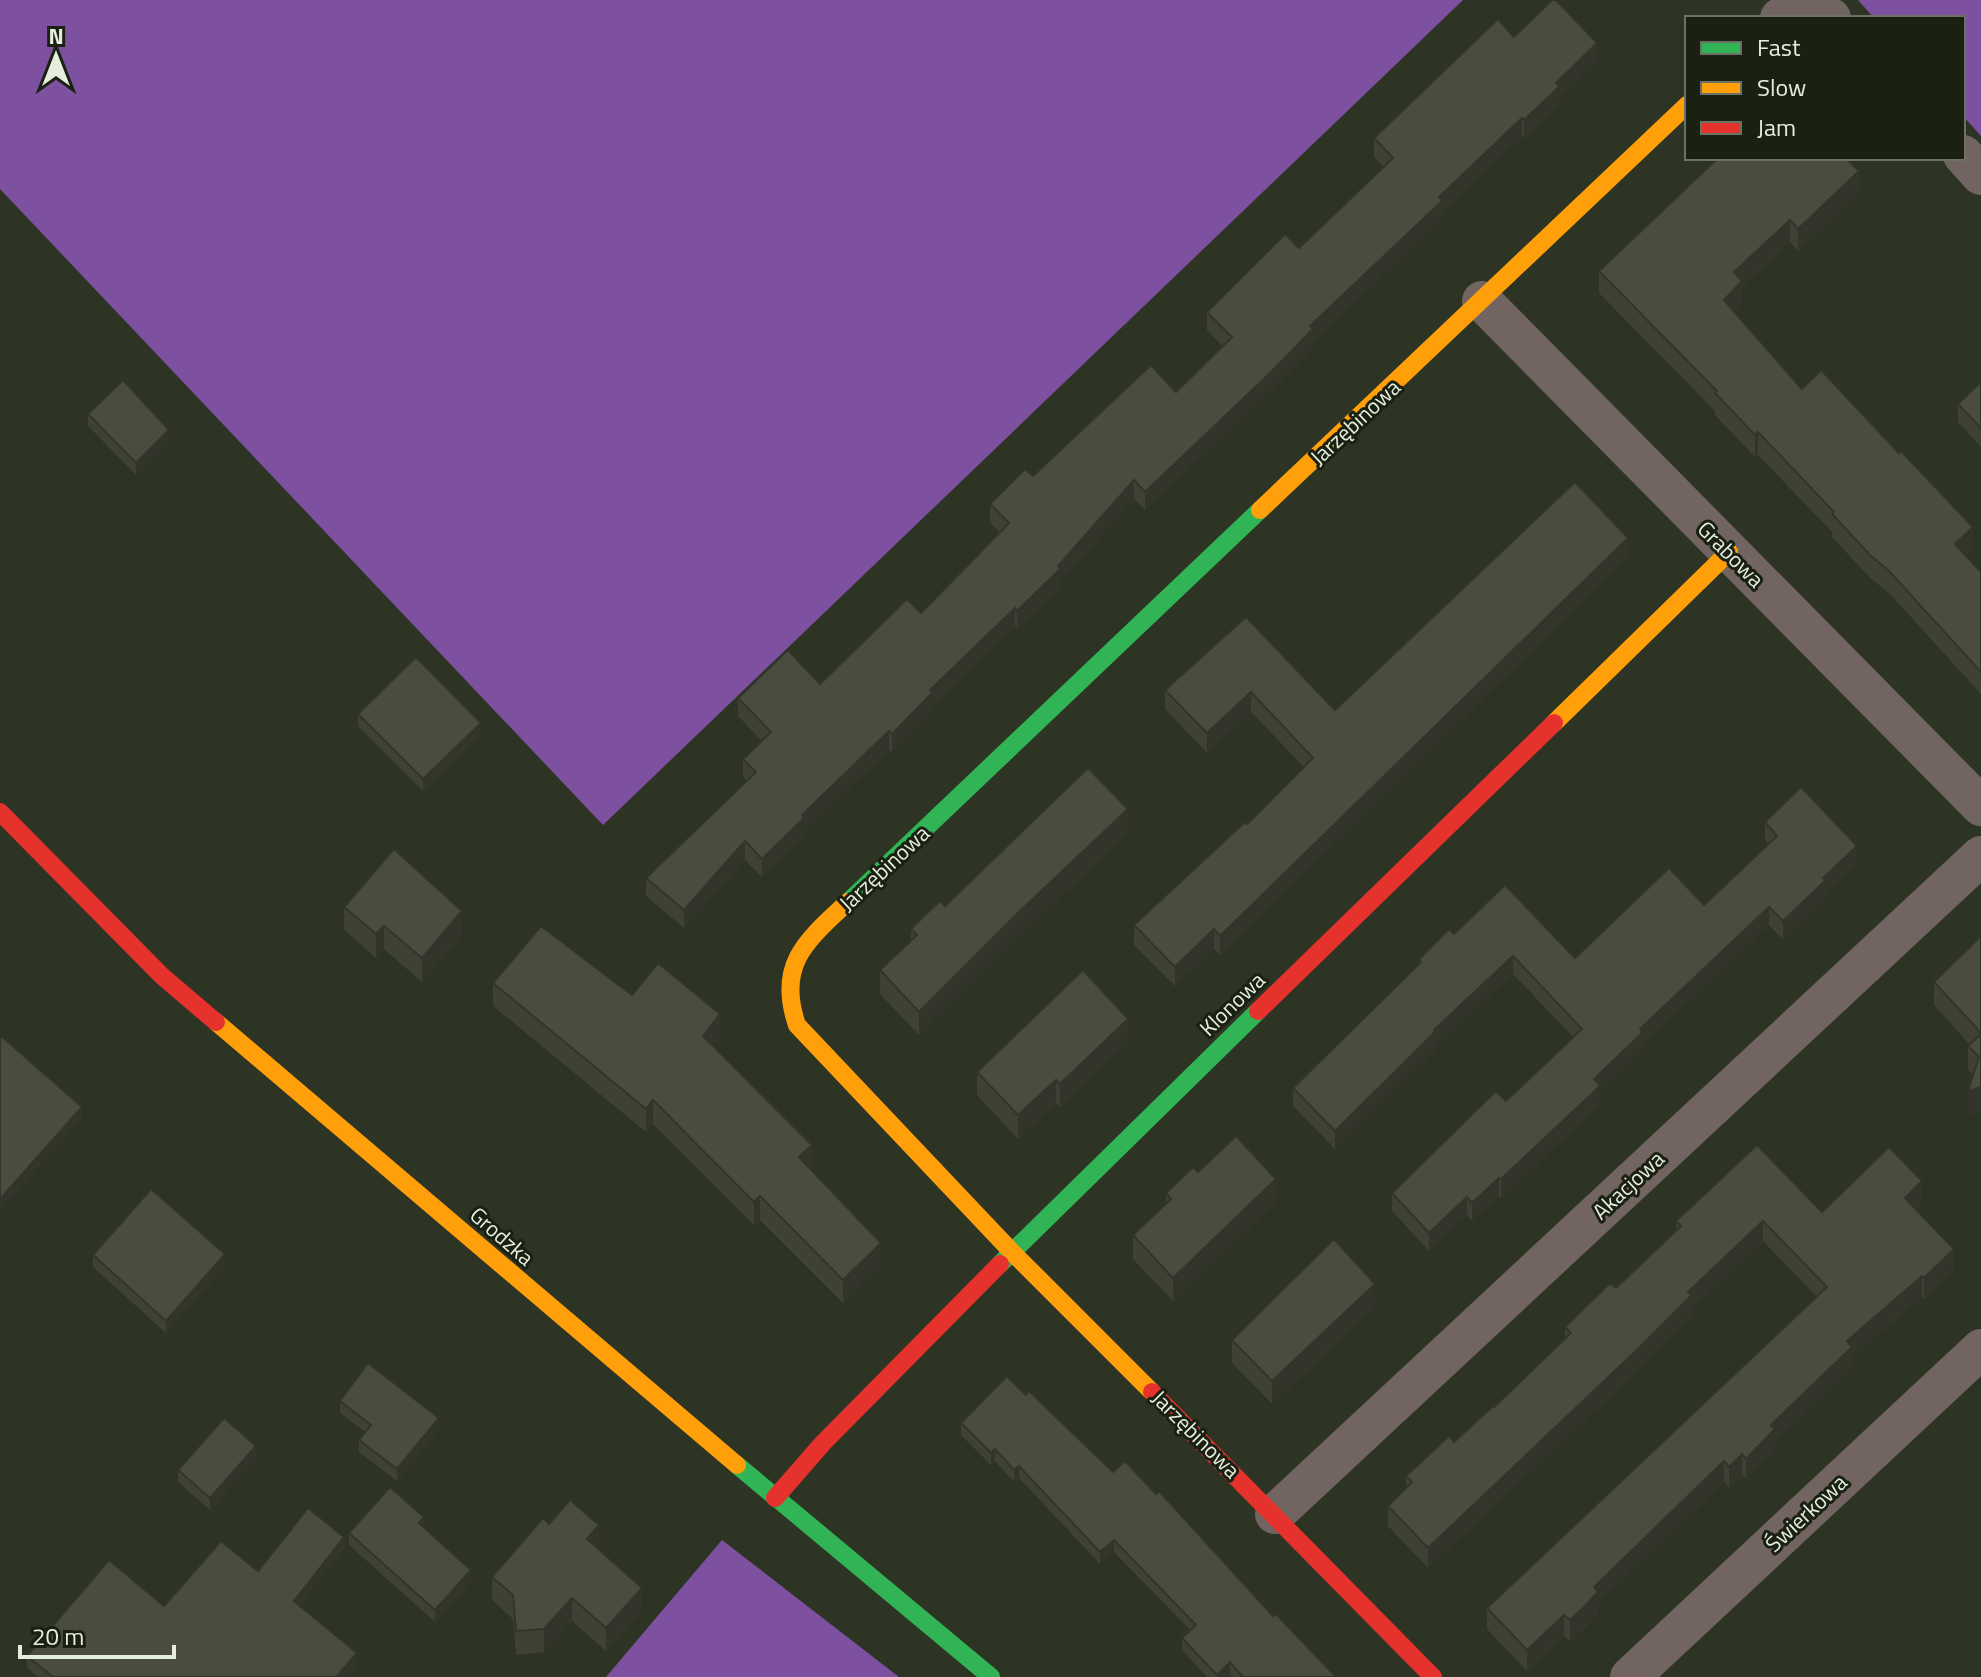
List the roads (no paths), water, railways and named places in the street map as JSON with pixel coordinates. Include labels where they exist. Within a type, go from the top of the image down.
[{"type":"street","points":[[1788,16],[1805,12],[1822,16]]},
{"type":"street","name":"Jarzębinowa","points":[[1433,1677],[1275,1514],[1012,1252],[797,1025],[789,1003],[789,979],[794,960],[808,940],[1685,107]]},
{"type":"street","points":[[1965,157],[1981,175]]},
{"type":"street","name":"Grabowa","points":[[1482,301],[1981,806]]},
{"type":"street","name":"Klonowa","points":[[775,1498],[823,1443],[1012,1252],[1729,552]]},
{"type":"street","name":"Grodzka","points":[[0,812],[162,976],[775,1498],[991,1677]]},
{"type":"street","name":"Akacjowa","points":[[1275,1514],[1981,856]]},
{"type":"street","name":"Świerkowa","points":[[1630,1677],[1981,1349]]}]
